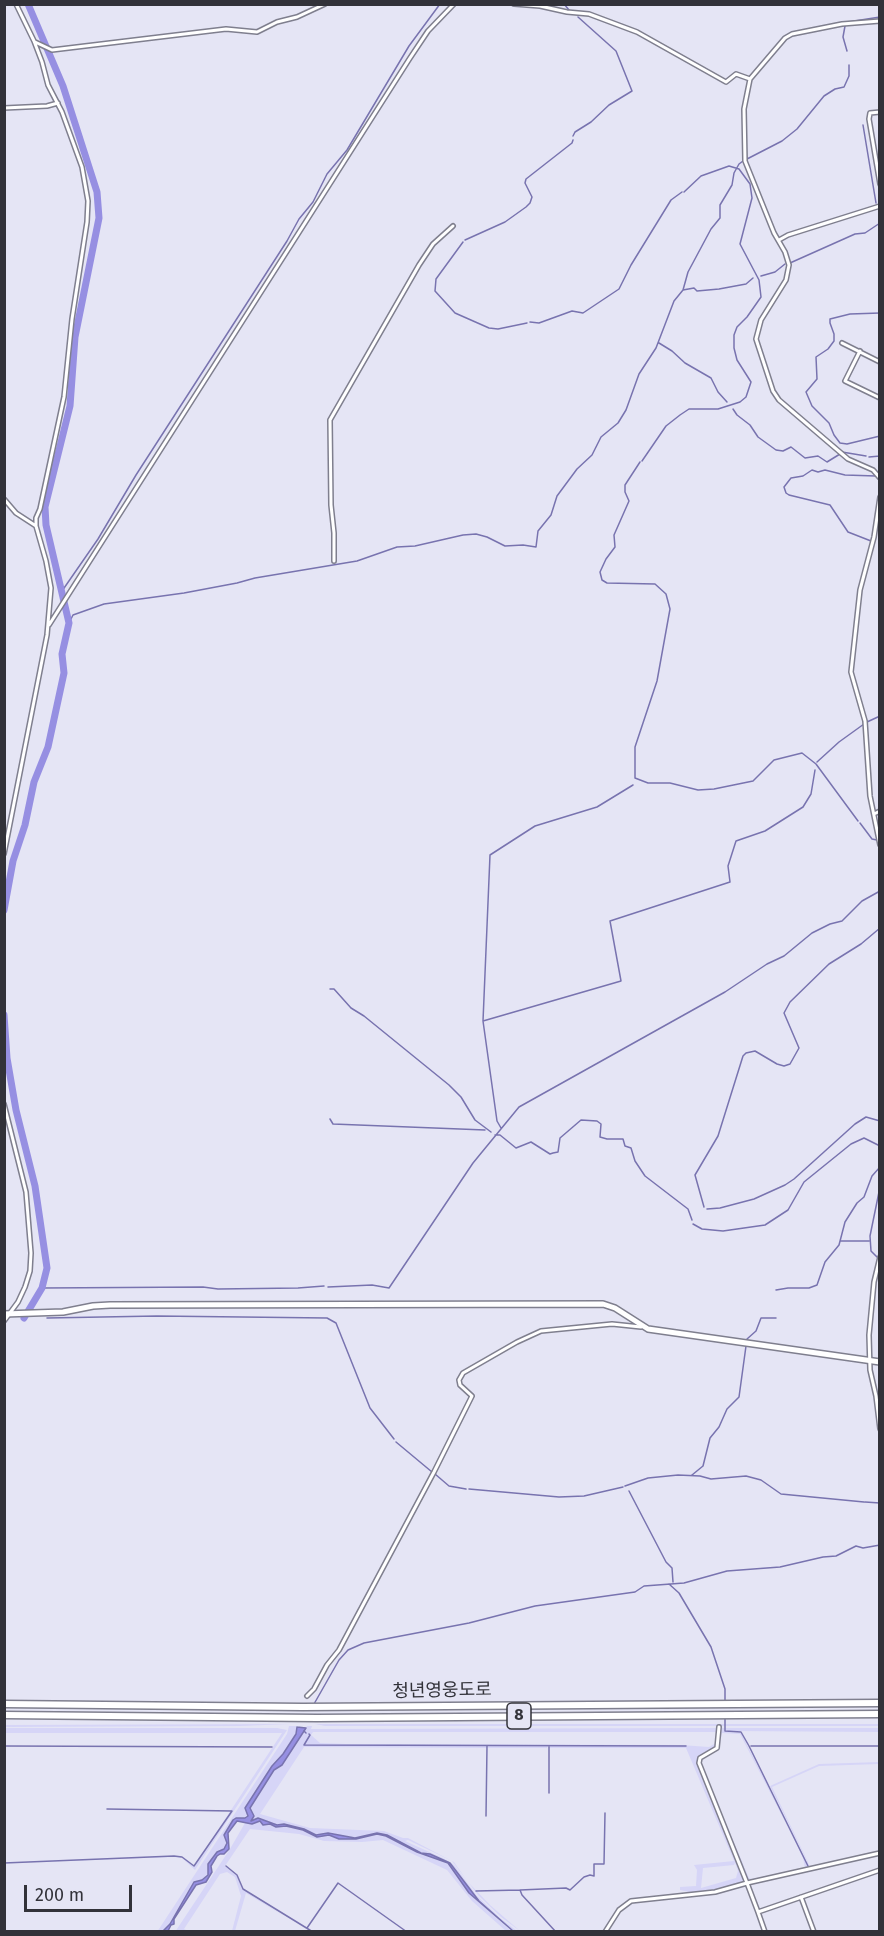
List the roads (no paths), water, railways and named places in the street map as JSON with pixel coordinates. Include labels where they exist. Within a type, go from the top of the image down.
[{"type":"highway","name":"청년영웅도로","points":[[4,1704],[324,1707],[879,1703]]},
{"type":"highway","name":"청년영웅도로","points":[[4,1715],[317,1718],[879,1714]]},
{"type":"main road","points":[[7,1314],[35,1314],[110,1305],[603,1304],[615,1308],[642,1327],[879,1362]]},
{"type":"street","points":[[4,854],[47,628],[51,588],[36,526],[64,397],[88,201],[82,167],[58,103],[48,85],[34,41],[16,4]]},
{"type":"street","points":[[34,41],[52,50],[226,29],[257,32],[276,22],[297,17],[325,4]]},
{"type":"street","points":[[47,628],[422,40],[454,4]]},
{"type":"street","points":[[514,4],[589,14],[637,32],[726,82],[736,74],[750,79]]},
{"type":"street","points":[[879,21],[842,24],[792,34],[778,46],[759,72],[750,79],[744,109],[744,157],[785,252],[788,273],[783,287],[761,320],[756,339],[773,391],[786,407],[838,451],[848,459],[873,470],[879,478]]},
{"type":"street","points":[[4,108],[47,106],[58,103]]},
{"type":"street","points":[[879,112],[870,113],[869,119],[879,184]]},
{"type":"street","points":[[779,240],[788,235],[879,206]]},
{"type":"street","points":[[334,561],[330,420],[419,265],[433,244],[453,226]]},
{"type":"street","points":[[842,343],[879,362]]},
{"type":"street","points":[[860,351],[845,381],[879,398]]},
{"type":"street","points":[[4,499],[16,513],[36,526]]},
{"type":"street","points":[[879,500],[874,537],[860,590],[851,672],[865,721],[870,796],[879,845]]},
{"type":"street","points":[[874,814],[879,811]]},
{"type":"street","points":[[4,1104],[26,1192],[31,1253],[30,1271],[25,1287],[18,1302],[4,1321]]},
{"type":"street","points":[[879,1257],[869,1335],[869,1361],[879,1429]]},
{"type":"street","points":[[307,1696],[339,1650],[472,1396],[460,1385],[459,1380],[463,1373],[541,1331],[612,1324],[642,1327]]},
{"type":"street","points":[[719,1727],[717,1748],[700,1758],[699,1763],[765,1932]]},
{"type":"street","points":[[605,1932],[619,1910],[631,1901],[715,1892],[879,1853]]},
{"type":"street","points":[[758,1912],[879,1870]]},
{"type":"street","points":[[801,1896],[814,1932]]},
{"type":"waterway","points":[[4,910],[13,861],[25,825],[34,782],[48,747],[64,673],[62,654],[69,623],[46,525],[45,507],[70,406],[75,337],[99,218],[97,192],[63,86],[28,4]]},
{"type":"waterway","points":[[62,591],[98,539],[136,475],[299,219],[313,202],[327,174],[347,150],[409,46],[440,4]]},
{"type":"waterway","points":[[564,4],[569,10]]},
{"type":"waterway","points":[[573,136],[609,105],[632,91],[616,51],[578,17]]},
{"type":"waterway","points":[[848,22],[880,17]]},
{"type":"waterway","points":[[845,26],[843,37],[847,51]]},
{"type":"waterway","points":[[747,159],[782,141],[797,129],[824,96],[835,89],[844,87],[849,76],[849,65]]},
{"type":"waterway","points":[[863,125],[876,203]]},
{"type":"waterway","points":[[465,240],[505,222],[526,207],[532,197],[525,183],[526,179],[573,140]]},
{"type":"waterway","points":[[69,623],[73,615],[104,604],[184,593],[255,578],[357,561],[397,547],[415,546],[463,535],[476,534],[505,546],[536,547],[538,531],[551,515],[557,496],[577,469],[592,455],[601,437],[618,423],[626,410],[639,374],[656,348],[674,301],[683,290],[688,272],[711,229],[720,218],[720,205],[732,185],[734,173],[743,161]]},
{"type":"waterway","points":[[642,461],[666,426],[680,415],[689,409],[718,409],[740,402],[746,397],[751,382],[737,360],[734,348],[734,335],[737,327],[761,297],[759,280],[740,244],[752,198],[750,184],[739,169],[729,166],[701,176],[684,192]]},
{"type":"waterway","points":[[530,322],[539,323],[572,311],[583,313],[619,289],[671,200],[682,192]]},
{"type":"waterway","points":[[790,263],[855,234],[865,233],[880,223]]},
{"type":"waterway","points":[[463,242],[436,279],[435,291],[455,313],[489,328],[498,329],[527,323]]},
{"type":"waterway","points":[[761,276],[775,272],[785,264]]},
{"type":"waterway","points":[[683,290],[719,289],[746,284],[753,278]]},
{"type":"waterway","points":[[880,313],[850,314],[830,319],[834,341],[828,349],[816,357],[817,379],[806,392],[812,406],[829,423],[840,443],[847,444],[880,436]]},
{"type":"waterway","points":[[659,343],[685,363],[711,378],[718,392],[727,402]]},
{"type":"waterway","points":[[733,409],[750,425],[758,437],[776,450],[783,451],[791,447],[805,458],[818,456],[827,462],[840,454]]},
{"type":"waterway","points":[[842,452],[866,456]]},
{"type":"waterway","points":[[869,457],[880,456]]},
{"type":"waterway","points":[[640,462],[625,485],[629,501],[614,535],[615,547],[600,572],[602,580],[607,583],[655,584],[666,594],[670,609],[657,681],[635,747],[635,778],[648,783],[670,783],[698,790],[714,789],[753,781],[774,760],[802,753],[816,764],[858,821]]},
{"type":"waterway","points":[[871,541],[848,532],[830,505],[789,495],[784,487],[791,478],[803,476],[812,470],[818,472],[825,470],[845,475],[876,476]]},
{"type":"waterway","points":[[867,722],[880,716]]},
{"type":"waterway","points":[[817,762],[864,724]]},
{"type":"waterway","points":[[483,1021],[621,981],[610,921],[730,882],[728,866],[736,841],[765,831],[803,807],[811,794],[815,770]]},
{"type":"waterway","points":[[501,1128],[497,1121],[483,1021],[490,855],[535,826],[597,807],[633,785]]},
{"type":"waterway","points":[[860,823],[872,839],[877,840]]},
{"type":"waterway","points":[[328,1287],[372,1285],[389,1288],[473,1163],[519,1107],[725,992],[767,964],[784,956],[812,933],[842,921],[862,901],[880,891]]},
{"type":"waterway","points":[[704,1207],[695,1175],[718,1136],[743,1056],[755,1051],[777,1064],[784,1066],[790,1064],[799,1048],[784,1013],[790,1002],[829,964],[861,944],[880,928]]},
{"type":"waterway","points":[[330,989],[334,989],[351,1008],[449,1085],[461,1097],[475,1120],[491,1132]]},
{"type":"waterway","points":[[4,1015],[7,1058],[16,1110],[35,1186],[47,1268],[42,1288],[24,1318]]},
{"type":"waterway","points":[[707,1209],[754,1199],[785,1185],[855,1124],[866,1117],[880,1121]]},
{"type":"waterway","points":[[330,1119],[333,1124],[485,1130]]},
{"type":"waterway","points":[[495,1135],[500,1135],[516,1148],[531,1142],[550,1154],[558,1152],[560,1138],[581,1120],[597,1121],[601,1124],[600,1137],[623,1139],[625,1146],[631,1148],[635,1161],[645,1176],[688,1209],[692,1220]]},
{"type":"waterway","points":[[693,1224],[702,1229],[723,1231],[765,1225],[788,1210],[804,1182],[851,1144],[864,1138],[880,1146]]},
{"type":"waterway","points":[[776,1290],[809,1288],[817,1285],[825,1262],[839,1245],[845,1222],[857,1203],[864,1197],[872,1176],[880,1167]]},
{"type":"waterway","points":[[877,1257],[871,1251],[870,1236],[880,1187]]},
{"type":"waterway","points":[[841,1241],[869,1241]]},
{"type":"waterway","points":[[42,1288],[203,1287],[218,1289],[324,1286]]},
{"type":"waterway","points":[[47,1318],[157,1316],[327,1318],[336,1323],[370,1408],[394,1439]]},
{"type":"waterway","points":[[747,1339],[756,1331],[761,1318],[776,1318]]},
{"type":"waterway","points":[[692,1475],[703,1466],[710,1438],[719,1427],[727,1409],[739,1397],[746,1346]]},
{"type":"waterway","points":[[396,1442],[432,1472]]},
{"type":"waterway","points":[[435,1474],[449,1486],[466,1489]]},
{"type":"waterway","points":[[625,1486],[648,1478],[678,1475],[711,1479],[746,1476],[761,1480],[781,1494],[864,1502]]},
{"type":"waterway","points":[[469,1489],[559,1497],[584,1496],[623,1487]]},
{"type":"waterway","points":[[629,1491],[666,1562],[672,1568],[673,1582]]},
{"type":"waterway","points":[[865,1502],[880,1503]]},
{"type":"waterway","points":[[314,1704],[339,1660],[348,1650],[364,1643],[469,1623],[535,1606],[635,1592],[644,1586],[684,1583],[727,1571],[780,1567],[836,1556],[856,1546],[863,1548],[880,1545]]},
{"type":"waterway","points":[[669,1584],[679,1593],[711,1647],[725,1689],[725,1702]]},
{"type":"waterway","points":[[725,1718],[725,1731],[741,1732],[749,1746],[808,1866]]},
{"type":"waterway","points":[[309,1734],[304,1745],[686,1746]]},
{"type":"waterway","points":[[4,1746],[272,1747]]},
{"type":"waterway","points":[[486,1816],[487,1746]]},
{"type":"waterway","points":[[549,1746],[549,1793]]},
{"type":"waterway","points":[[751,1746],[880,1746]]},
{"type":"waterway","points":[[4,1863],[174,1856],[182,1857],[194,1866],[232,1811],[107,1809]]},
{"type":"waterway","points":[[520,1890],[566,1888],[570,1890],[584,1877],[594,1876],[594,1864],[604,1864],[605,1813]]},
{"type":"waterway","points":[[226,1866],[237,1875],[243,1889],[313,1932]]},
{"type":"waterway","points":[[307,1928],[338,1883],[407,1932]]},
{"type":"waterway","points":[[476,1891],[520,1890],[556,1932]]}]
